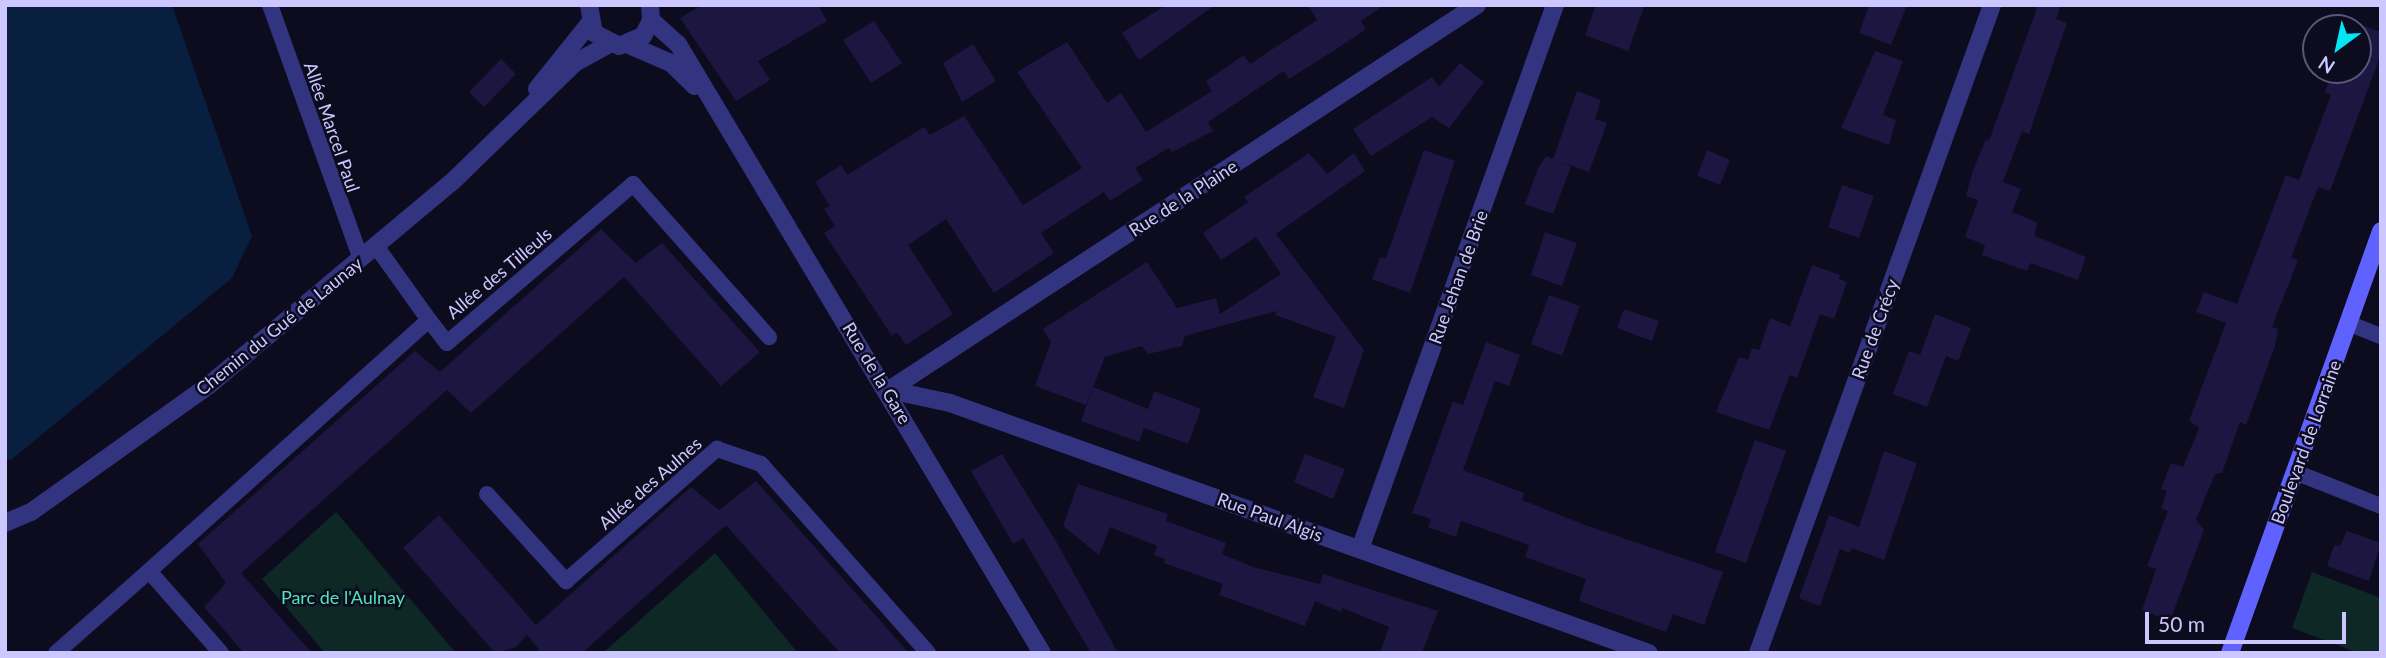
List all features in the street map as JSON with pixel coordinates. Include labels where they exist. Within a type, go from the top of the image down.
[{"type":"main road","name":"Boulevard de Lorraine","points":[[2230,653],[2381,231]]},
{"type":"street","points":[[589,5],[589,24],[609,44],[629,45],[643,36],[651,13]]},
{"type":"street","name":"Rue de la Plaine","points":[[889,390],[1477,5]]},
{"type":"street","name":"Rue Jehan de Brie","points":[[1360,549],[1555,5]]},
{"type":"street","name":"Rue de Crécy","points":[[1758,653],[1992,5]]},
{"type":"street","name":"Rue de la Gare","points":[[651,13],[678,44],[707,97],[889,390],[1042,653]]},
{"type":"street","name":"Chemin du Gué de Launay","points":[[526,107],[556,60],[589,24]]},
{"type":"street","name":"Chemin du Gué de Launay","points":[[7,520],[31,512],[142,436],[452,182],[526,107],[575,64],[609,44]]},
{"type":"street","name":"Rue de la Gare","points":[[629,45],[671,63],[707,97]]},
{"type":"street","name":"Rue Paul Algis","points":[[889,390],[950,403],[1649,653]]},
{"type":"lane","name":"Allée Marcel Paul","points":[[270,5],[361,259]]},
{"type":"lane","name":"Allée des Tilleuls","points":[[56,653],[429,320],[447,343],[633,184],[769,337]]},
{"type":"lane","points":[[376,246],[429,320]]},
{"type":"lane","points":[[2348,323],[2381,336]]},
{"type":"lane","name":"Allée des Aulnes","points":[[487,494],[566,581],[717,449],[761,464],[928,653]]},
{"type":"lane","points":[[2295,472],[2381,506]]},
{"type":"lane","points":[[149,570],[221,653]]},
{"type":"green space","name":"Parc de l'Aulnay","points":[[336,512],[456,653],[325,653],[262,579]]},
{"type":"green space","points":[[715,553],[798,653],[603,653]]},
{"type":"green space","points":[[2312,572],[2381,598],[2381,653],[2359,653],[2292,628]]},
{"type":"water","points":[[5,5],[172,5],[252,236],[232,278],[11,460],[5,458]]},
{"type":"building","points":[[702,5],[818,5],[827,21],[758,61],[770,80],[736,101],[680,18]]},
{"type":"building","points":[[1166,5],[1215,5],[1139,60],[1122,33]]},
{"type":"building","points":[[1308,5],[1385,5],[1361,21],[1366,29],[1341,46],[1289,79],[1284,71],[1208,122],[1213,131],[1172,152],[1169,148],[1135,168],[1143,180],[1110,201],[1104,192],[1041,233],[1054,253],[994,293],[946,219],[908,245],[953,314],[906,345],[897,332],[892,336],[824,233],[835,226],[824,209],[830,206],[815,182],[841,165],[847,175],[924,127],[930,135],[964,116],[1023,205],[1082,168],[1017,72],[1067,42],[1107,103],[1121,93],[1146,132],[1212,91],[1206,81],[1244,55],[1250,64],[1317,20]]},
{"type":"building","points":[[1596,5],[1645,5],[1628,51],[1585,35]]},
{"type":"building","points":[[1869,5],[1907,5],[1891,45],[1859,33]]},
{"type":"building","points":[[2038,5],[2061,5],[2056,19],[2067,23],[2029,134],[2022,131],[2003,182],[2021,189],[2012,212],[2037,222],[2035,236],[2086,257],[2078,280],[2030,263],[2027,271],[1982,255],[1985,245],[1965,237],[1978,200],[1966,196],[1972,173],[1986,139],[1989,141]]},
{"type":"building","points":[[874,21],[902,63],[871,83],[843,40]]},
{"type":"building","points":[[2372,29],[2381,32],[2381,54],[2372,78]]},
{"type":"building","points":[[973,44],[996,81],[962,102],[943,63]]},
{"type":"building","points":[[1875,51],[1903,61],[1883,115],[1896,120],[1889,145],[1841,128]]},
{"type":"building","points":[[501,59],[516,74],[484,107],[469,92]]},
{"type":"building","points":[[1460,63],[1484,82],[1449,128],[1432,117],[1371,156],[1353,129],[1432,77],[1439,87]]},
{"type":"building","points":[[2328,84],[2370,84],[2330,191],[2318,187],[2291,258],[2298,260],[2272,327],[2278,329],[2275,346],[2246,425],[2240,422],[2222,473],[2215,474],[2196,520],[2204,530],[2170,621],[2142,610],[2156,569],[2147,566],[2168,511],[2161,508],[2167,491],[2161,489],[2171,463],[2183,467],[2199,428],[2189,421],[2226,323],[2196,312],[2204,292],[2237,304],[2286,175],[2299,180],[2331,95],[2325,92]]},
{"type":"building","points":[[1577,91],[1601,100],[1595,119],[1607,123],[1589,172],[1556,160],[1571,166],[1553,214],[1525,204],[1538,168],[1546,156],[1553,159]]},
{"type":"building","points":[[1424,150],[1455,161],[1410,293],[1372,279],[1380,258],[1386,258]]},
{"type":"building","points":[[1707,150],[1730,160],[1720,185],[1697,176]]},
{"type":"building","points":[[1309,153],[1327,174],[1354,153],[1365,171],[1276,234],[1364,350],[1344,408],[1313,397],[1336,337],[1275,315],[1277,311],[1185,336],[1182,346],[1148,354],[1142,346],[1105,357],[1086,405],[1035,386],[1051,342],[1043,329],[1147,262],[1177,308],[1216,298],[1220,314],[1281,274],[1256,237],[1221,260],[1203,233],[1248,202],[1244,197]]},
{"type":"building","points":[[1842,185],[1874,196],[1859,238],[1828,227]]},
{"type":"building","points":[[601,229],[636,263],[662,243],[760,352],[721,386],[624,277],[471,413],[447,390],[241,573],[312,653],[244,653],[204,607],[226,583],[198,544],[415,351],[440,372]]},
{"type":"building","points":[[1545,232],[1577,243],[1562,286],[1531,275]]},
{"type":"building","points":[[1812,265],[1840,275],[1839,279],[1847,282],[1834,319],[1820,314],[1797,378],[1790,375],[1769,430],[1716,412],[1739,357],[1748,360],[1752,348],[1759,350],[1770,318],[1790,326]]},
{"type":"building","points":[[1549,295],[1580,306],[1562,356],[1531,344]]},
{"type":"building","points":[[1624,309],[1659,321],[1652,341],[1617,328]]},
{"type":"building","points":[[1935,314],[1971,328],[1958,361],[1946,356],[1927,407],[1893,394],[1909,351],[1920,355]]},
{"type":"building","points":[[1486,342],[1520,355],[1509,386],[1495,381],[1463,470],[1524,493],[1522,500],[1585,525],[1723,572],[1704,625],[1673,614],[1666,632],[1579,601],[1586,579],[1525,557],[1529,545],[1461,521],[1456,537],[1428,527],[1431,519],[1412,513],[1453,401],[1463,405]]},
{"type":"building","points":[[1093,387],[1148,409],[1154,391],[1201,409],[1188,444],[1144,428],[1139,442],[1081,421]]},
{"type":"building","points":[[1755,440],[1786,451],[1746,563],[1715,552]]},
{"type":"building","points":[[1884,451],[1917,463],[1884,560],[1852,548],[1850,553],[1840,549],[1820,606],[1799,598],[1829,515],[1859,527]]},
{"type":"building","points":[[1002,454],[1057,543],[1118,653],[1091,653],[1023,538],[1013,544],[971,471]]},
{"type":"building","points":[[1305,454],[1345,469],[1333,499],[1294,482]]},
{"type":"building","points":[[756,481],[909,653],[840,653],[726,525],[582,653],[542,653],[527,635],[516,647],[495,653],[403,548],[439,515],[536,625],[691,487],[719,510]]},
{"type":"building","points":[[1078,484],[1168,514],[1166,521],[1226,543],[1222,554],[1253,567],[1320,584],[1323,574],[1438,611],[1422,653],[1380,653],[1389,627],[1342,608],[1341,612],[1315,601],[1305,626],[1219,595],[1223,584],[1164,563],[1165,559],[1154,555],[1157,546],[1110,527],[1099,555],[1063,526]]},
{"type":"building","points":[[2347,531],[2381,543],[2369,581],[2327,566],[2334,545],[2340,546]]}]
